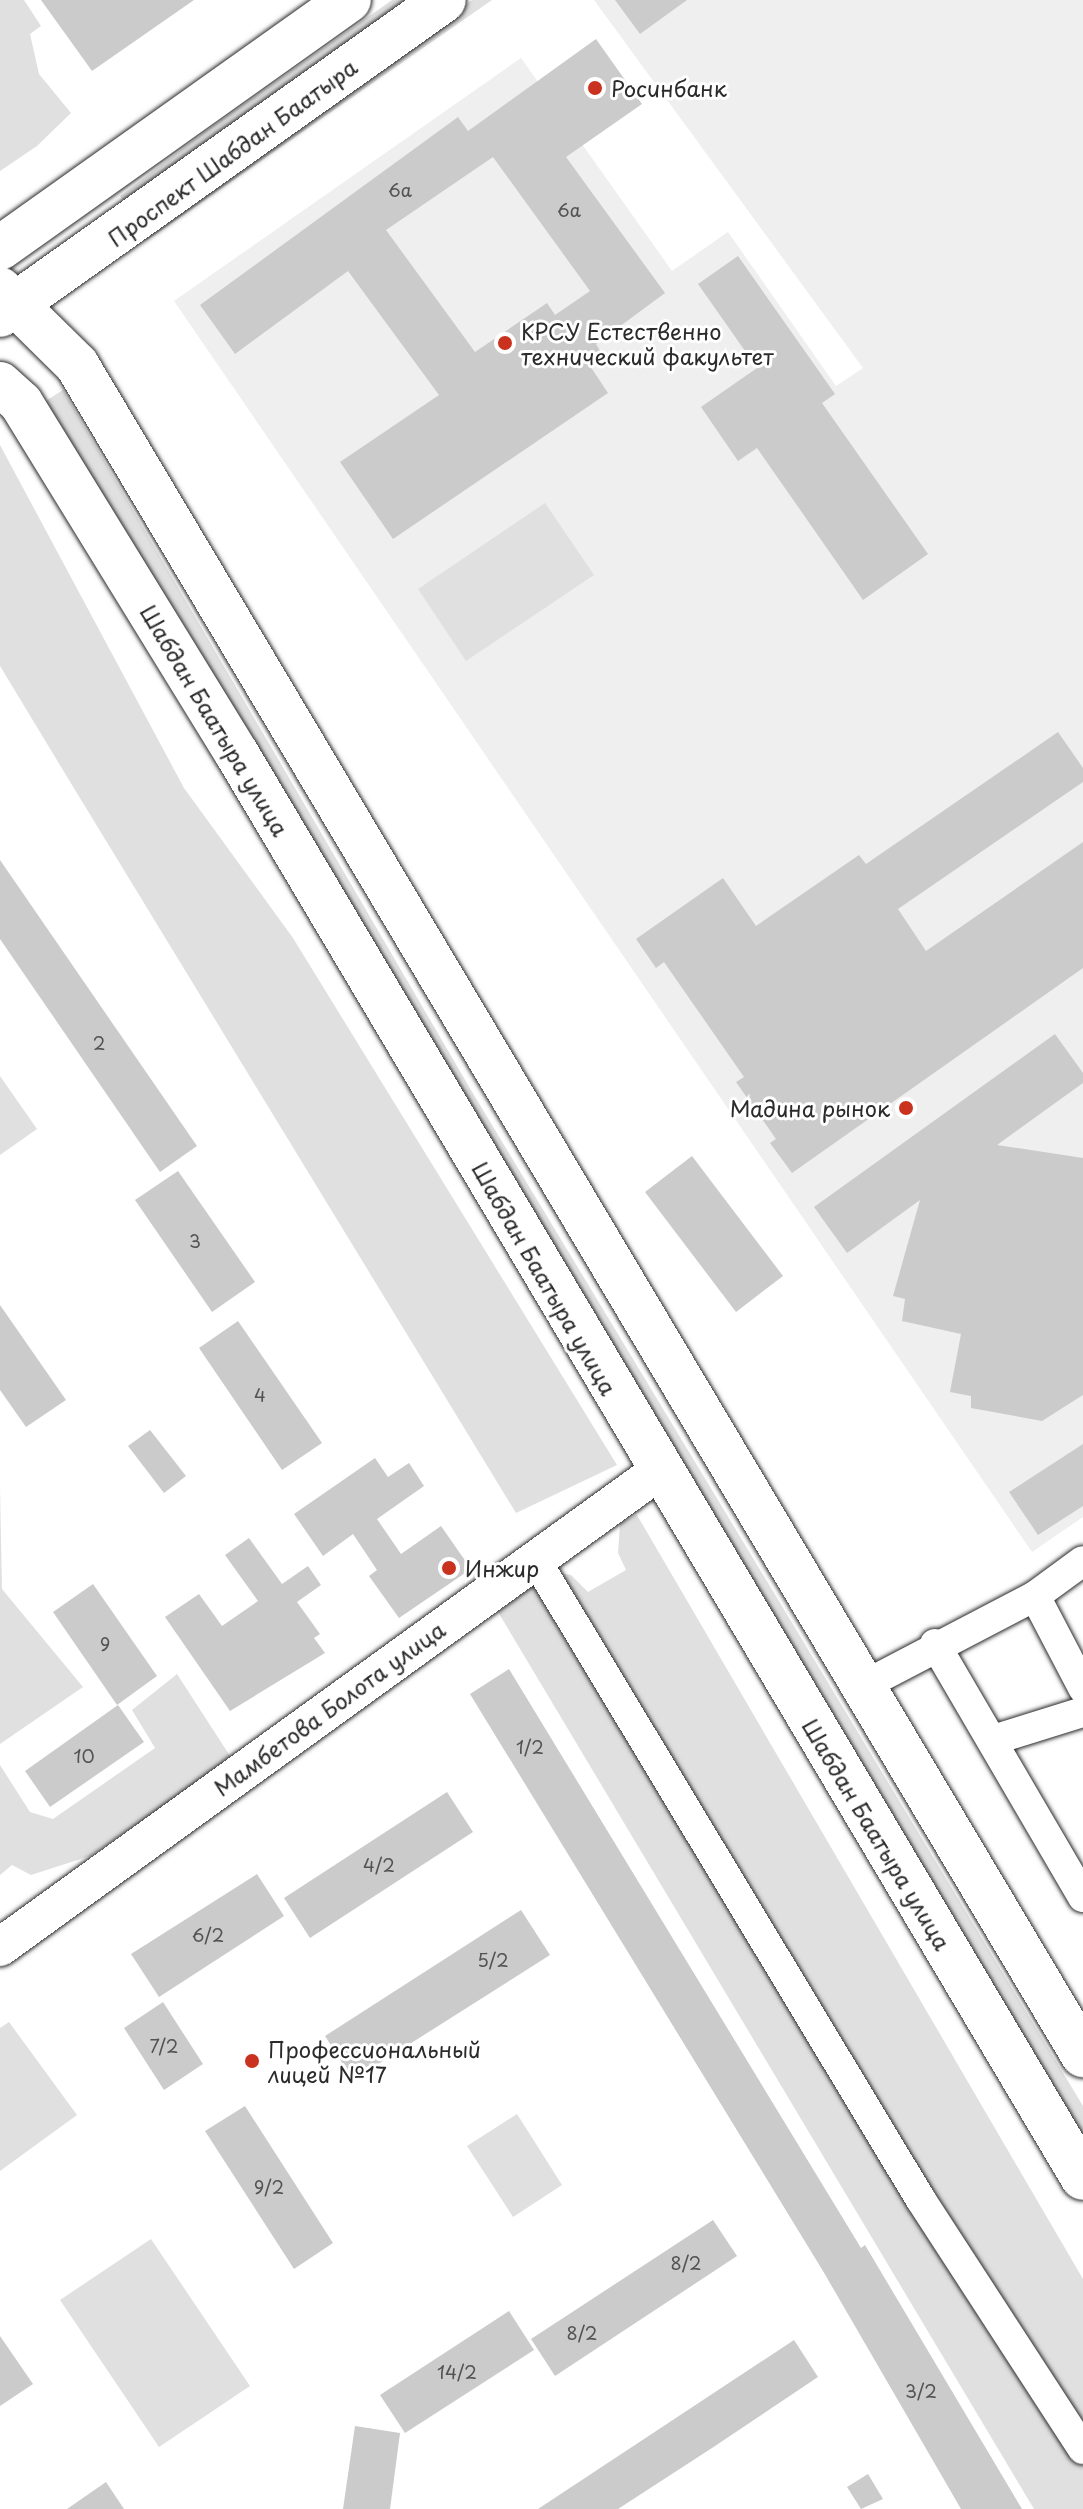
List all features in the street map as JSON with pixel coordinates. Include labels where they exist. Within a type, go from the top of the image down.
[{"type":"main road","points":[[0,248],[349,0]]},
{"type":"main road","name":"Проспект Шабдан Баатыра","points":[[6,303],[444,0]]},
{"type":"main road","points":[[6,303],[77,365],[861,1687],[1083,2055]]},
{"type":"main road","name":"Шабдан Баатыра улица","points":[[0,384],[21,403],[237,754],[659,1471],[1083,2178]]},
{"type":"street","name":"Мамбетова Болота улица","points":[[0,1947],[534,1557],[659,1471]]},
{"type":"street","points":[[534,1557],[921,2200],[1083,2449]]},
{"type":"street","points":[[861,1687],[935,1644],[1035,1596],[1083,1561]]},
{"type":"street","points":[[1035,1596],[1083,1688]]},
{"type":"street","points":[[935,1644],[1083,1897]]},
{"type":"street","points":[[993,1740],[1083,1712]]},
{"type":"shaded area","points":[[0,0],[24,0],[41,26],[30,34],[39,74],[71,113],[37,146],[0,171]]},
{"type":"shaded area","points":[[392,0],[414,0],[124,202],[120,196],[206,131]]},
{"type":"shaded area","points":[[472,0],[492,0],[146,241],[138,234]]},
{"type":"shaded area","points":[[594,0],[1083,0],[1083,1517],[1032,1552],[174,301],[521,58],[672,271],[728,232],[836,386],[863,368]]},
{"type":"shaded area","points":[[63,390],[471,1090],[1083,2106],[1083,2146],[44,402]]},
{"type":"shaded area","points":[[0,445],[184,788],[293,938],[617,1465],[516,1513],[0,666]]},
{"type":"shaded area","points":[[545,503],[594,575],[466,661],[418,589]]},
{"type":"shaded area","points":[[0,1076],[37,1129],[0,1155]]},
{"type":"shaded area","points":[[0,1486],[2,1589],[83,1687],[0,1744]]},
{"type":"shaded area","points":[[637,1515],[1083,2279],[1083,2509],[1034,2509],[498,1612],[552,1572],[571,1575],[588,1592],[626,1570],[618,1553],[620,1523]]},
{"type":"shaded area","points":[[177,1674],[232,1759],[90,1856],[31,1875],[12,1865],[0,1875],[0,1765],[30,1812],[53,1819],[155,1748],[132,1710]]},
{"type":"shaded area","points":[[9,2022],[77,2115],[0,2171],[0,2028]]},
{"type":"shaded area","points":[[517,2114],[562,2185],[513,2217],[467,2146]]},
{"type":"shaded area","points":[[151,2239],[250,2386],[159,2447],[60,2300]]},
{"type":"building","points":[[41,0],[194,0],[92,71]]},
{"type":"building","points":[[615,0],[687,0],[640,34]]},
{"type":"building","points":[[596,39],[642,104],[566,157],[665,293],[596,344],[604,357],[590,366],[608,393],[393,539],[340,462],[439,395],[348,271],[235,354],[200,305],[458,117],[468,131]],"holes":[[[493,157],[590,291],[555,315],[547,303],[475,352],[386,230]]]},
{"type":"building","points":[[738,256],[835,394],[822,403],[928,554],[863,600],[757,448],[738,461],[701,407],[757,368],[698,284]]},
{"type":"building","points":[[1058,732],[1083,768],[1083,782],[898,909],[926,951],[1083,842],[1083,968],[792,1173],[770,1143],[776,1139],[736,1082],[744,1077],[664,962],[656,968],[636,939],[723,878],[756,926],[859,855],[866,864]]},
{"type":"building","points":[[0,860],[197,1146],[160,1172],[0,939]]},
{"type":"building","points":[[1055,1034],[1083,1073],[1083,1083],[997,1145],[1083,1158],[1083,1395],[1042,1421],[971,1408],[971,1396],[950,1392],[961,1334],[902,1321],[905,1299],[893,1296],[920,1200],[847,1253],[814,1207]]},
{"type":"building","points":[[692,1156],[783,1276],[736,1312],[645,1192]]},
{"type":"building","points":[[178,1171],[255,1282],[212,1312],[135,1200]]},
{"type":"building","points":[[0,1305],[66,1400],[26,1427],[0,1390]]},
{"type":"building","points":[[238,1321],[322,1443],[282,1470],[199,1348]]},
{"type":"building","points":[[150,1430],[186,1476],[164,1493],[128,1446]]},
{"type":"building","points":[[1083,1444],[1083,1506],[1038,1535],[1009,1492]]},
{"type":"building","points":[[375,1458],[388,1477],[409,1463],[424,1486],[377,1519],[401,1554],[441,1526],[471,1569],[399,1618],[369,1576],[377,1570],[353,1534],[323,1556],[294,1514]]},
{"type":"building","points":[[249,1538],[282,1584],[308,1566],[321,1585],[297,1602],[320,1634],[314,1638],[325,1653],[230,1711],[165,1617],[199,1594],[222,1626],[258,1601],[225,1555]]},
{"type":"building","points":[[93,1584],[157,1676],[117,1705],[53,1612]]},
{"type":"building","points":[[509,1669],[861,2248],[865,2245],[1022,2509],[961,2509],[823,2271],[470,1694]]},
{"type":"building","points":[[118,1705],[144,1742],[50,1807],[25,1771]]},
{"type":"building","points":[[447,1792],[473,1832],[310,1938],[284,1898]]},
{"type":"building","points":[[257,1874],[284,1916],[159,1997],[131,1954]]},
{"type":"building","points":[[521,1910],[550,1955],[353,2080],[325,2036]]},
{"type":"building","points":[[163,2002],[203,2064],[164,2090],[124,2028]]},
{"type":"building","points":[[245,2106],[333,2243],[294,2269],[205,2131]]},
{"type":"building","points":[[713,2220],[737,2256],[555,2376],[531,2339]]},
{"type":"building","points":[[509,2311],[534,2350],[405,2433],[380,2395]]},
{"type":"building","points":[[0,2336],[33,2384],[0,2406]]},
{"type":"building","points":[[794,2340],[818,2377],[712,2448],[618,2509],[538,2509]]},
{"type":"building","points":[[355,2426],[400,2433],[390,2509],[343,2509]]},
{"type":"building","points":[[868,2474],[883,2499],[861,2509],[847,2487]]},
{"type":"building","points":[[106,2482],[124,2509],[67,2509]]},
{"type":"place","name":"Росинбанк","points":[[595,88]]},
{"type":"place","name":"КРСУ Естественно технический факультет","points":[[505,343]]},
{"type":"place","name":"Мадина рынок","points":[[906,1108]]},
{"type":"place","name":"Инжир","points":[[449,1568]]},
{"type":"place","name":"Профессиональный лицей №17","points":[[252,2061]]}]
